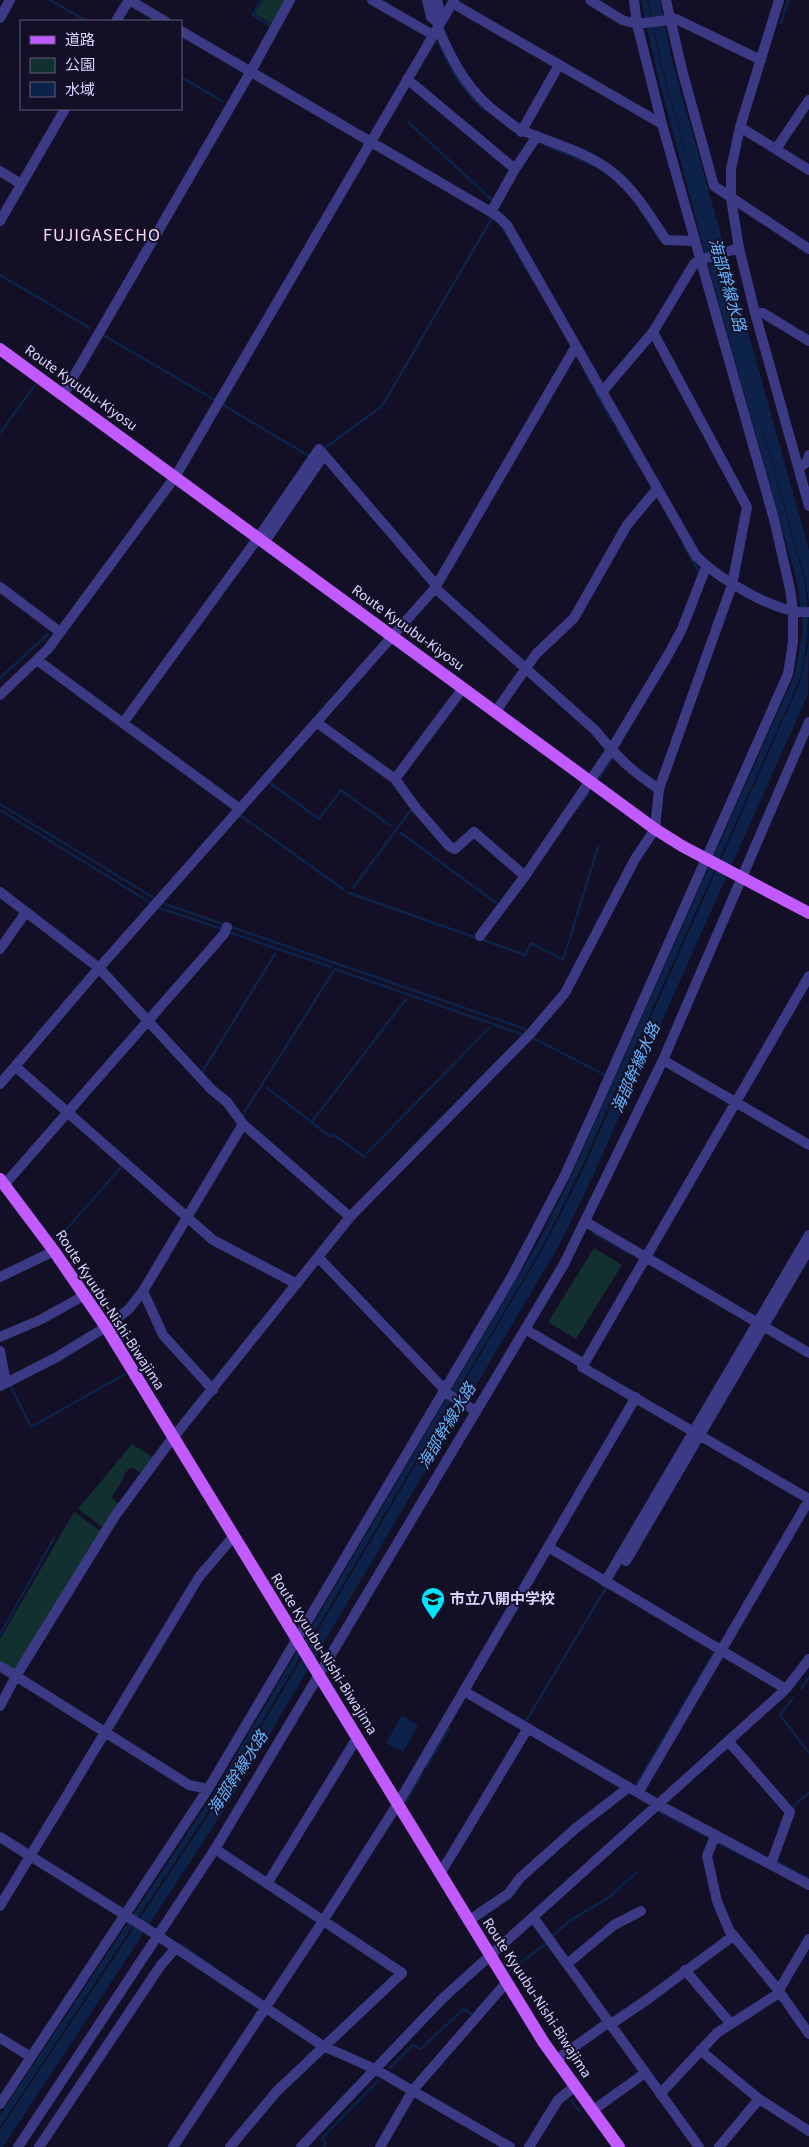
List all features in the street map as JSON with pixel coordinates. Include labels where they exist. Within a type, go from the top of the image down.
[{"type":"main road","name":"Route Kyuubu-Kiyosu","points":[[0,349],[655,829],[708,860],[809,913]]},
{"type":"main road","name":"Route Kyuubu-Nishi-Biwajima","points":[[2,1182],[54,1251],[106,1327],[506,1983],[574,2087],[619,2147]]},
{"type":"street","points":[[0,18],[10,0]]},
{"type":"street","points":[[117,20],[129,0],[163,20]]},
{"type":"street","points":[[63,395],[251,72],[290,0]]},
{"type":"street","points":[[372,0],[438,27]]},
{"type":"street","points":[[427,0],[431,18],[438,27],[450,58],[460,75],[482,101],[521,131],[537,136],[602,165],[613,172],[648,212],[666,240],[694,241]]},
{"type":"street","points":[[437,0],[438,27]]},
{"type":"street","points":[[590,0],[622,20],[639,24],[676,19],[761,60]]},
{"type":"street","points":[[0,2104],[128,1917],[208,1789],[298,1643],[512,1276],[565,1175],[708,860],[788,674],[793,642],[801,612],[790,589],[774,519],[702,259],[694,241],[662,124],[634,0]]},
{"type":"street","points":[[666,0],[667,19],[714,186],[809,249]]},
{"type":"street","points":[[778,0],[740,127],[731,169],[731,198],[739,248],[755,313],[809,502]]},
{"type":"street","points":[[0,694],[37,660],[58,634],[175,477],[453,2],[662,124]]},
{"type":"street","points":[[182,32],[491,212],[507,225],[696,556],[706,567],[732,585],[801,612]]},
{"type":"street","points":[[521,131],[559,65]]},
{"type":"street","points":[[407,79],[515,170]]},
{"type":"street","points":[[776,149],[809,100]]},
{"type":"street","points":[[0,221],[64,110]]},
{"type":"street","points":[[740,127],[809,170]]},
{"type":"street","points":[[491,212],[537,136]]},
{"type":"street","points":[[0,171],[21,184]]},
{"type":"street","points":[[602,392],[653,332],[694,264],[702,259],[739,248]]},
{"type":"street","points":[[755,313],[763,314],[809,341]]},
{"type":"street","points":[[0,1706],[16,1676],[115,1516],[318,1257],[350,1217],[553,1009],[565,993],[635,858],[655,829],[659,789],[732,585],[746,507],[653,332]]},
{"type":"street","points":[[0,1084],[99,968],[435,586],[576,346]]},
{"type":"street","points":[[123,723],[261,540],[319,449],[435,586],[595,730],[611,750],[638,776],[659,789]]},
{"type":"street","points":[[798,468],[807,462],[809,455]]},
{"type":"street","points":[[496,711],[536,654],[574,618],[627,525],[657,489]]},
{"type":"street","points":[[480,936],[525,876],[611,750],[682,629],[706,567]]},
{"type":"street","points":[[0,587],[58,634]]},
{"type":"street","points":[[0,596],[58,634]]},
{"type":"street","points":[[37,660],[240,809]]},
{"type":"street","points":[[395,779],[463,688]]},
{"type":"street","points":[[316,722],[395,779],[416,808],[449,846],[455,849],[474,832],[525,876]]},
{"type":"street","points":[[18,2147],[215,1849],[315,1672],[564,1264],[663,1060],[736,875],[809,722]]},
{"type":"street","points":[[0,892],[99,968],[212,1090],[227,1102],[242,1124],[350,1217]]},
{"type":"street","points":[[0,948],[26,912]]},
{"type":"street","points":[[2,1182],[68,1112],[224,934],[227,927]]},
{"type":"street","points":[[468,1921],[508,1894],[520,1878],[576,1828],[633,1790],[720,1650],[809,1500],[582,1367],[809,976]]},
{"type":"street","points":[[663,1060],[809,1145]]},
{"type":"street","points":[[16,1066],[213,1240],[297,1284]]},
{"type":"street","points":[[0,1351],[3,1384],[57,1357],[106,1327],[129,1309],[143,1291],[242,1124]]},
{"type":"street","points":[[586,1222],[809,1353]]},
{"type":"street","points":[[608,1584],[760,1325],[809,1235]]},
{"type":"street","points":[[760,1325],[809,1249]]},
{"type":"street","points":[[0,1277],[54,1251]]},
{"type":"street","points":[[318,1257],[445,1391],[476,1411]]},
{"type":"street","points":[[143,1291],[163,1335],[213,1390]]},
{"type":"street","points":[[0,1337],[40,1320],[85,1295]]},
{"type":"street","points":[[524,1329],[584,1364]]},
{"type":"street","points":[[173,2147],[323,1921],[397,1805],[636,1397]]},
{"type":"street","points":[[0,1906],[199,1577],[233,1537]]},
{"type":"street","points":[[548,1548],[786,1689]]},
{"type":"street","points":[[301,2147],[443,1998],[729,1742],[786,1689],[809,1659]]},
{"type":"street","points":[[0,1666],[190,1785],[208,1789]]},
{"type":"street","points":[[464,1691],[659,1805],[809,1884]]},
{"type":"street","points":[[440,1874],[528,1728]]},
{"type":"street","points":[[268,1884],[357,1738]]},
{"type":"street","points":[[729,1742],[790,1812],[771,1864]]},
{"type":"street","points":[[190,1785],[201,1800]]},
{"type":"street","points":[[716,1836],[707,1852],[708,1862],[717,1901],[733,1936],[779,1991],[809,2034]]},
{"type":"street","points":[[0,1837],[149,1930],[323,2046],[375,2069],[510,2147]]},
{"type":"street","points":[[215,1849],[402,1973],[277,2091],[230,2147]]},
{"type":"street","points":[[567,1964],[614,1925],[641,1911]]},
{"type":"street","points":[[533,1917],[699,2147]]},
{"type":"street","points":[[556,2060],[648,1999],[733,1936]]},
{"type":"street","points":[[660,2094],[717,2033],[776,1995],[809,1939]]},
{"type":"street","points":[[26,2136],[40,2146],[162,1965],[176,1948]]},
{"type":"street","points":[[685,1970],[731,2024]]},
{"type":"street","points":[[380,2147],[413,2090],[506,1983]]},
{"type":"street","points":[[0,2038],[31,2057]]},
{"type":"street","points":[[700,2050],[759,2099],[809,2131]]},
{"type":"street","points":[[592,2111],[644,2073]]},
{"type":"street","points":[[530,2147],[558,2100],[574,2087]]},
{"type":"street","points":[[719,2147],[759,2099]]},
{"type":"green space","points":[[263,0],[287,0],[273,24],[255,14]]},
{"type":"green space","points":[[594,1248],[622,1265],[576,1339],[548,1322]]},
{"type":"green space","points":[[132,1444],[154,1458],[141,1472],[131,1467],[124,1474],[124,1478],[112,1497],[120,1505],[105,1527],[102,1527],[78,1509]]},
{"type":"green space","points":[[74,1512],[102,1532],[15,1671],[0,1663],[0,1639]]},
{"type":"water","name":"海部幹線水路","points":[[641,0],[647,0],[661,66],[698,199],[662,66],[648,0],[660,0],[672,60],[809,550],[809,604],[806,582],[741,352],[805,582],[807,632],[805,656],[799,681],[578,1175],[544,1244],[215,1801],[0,2127],[0,2115],[210,1799],[539,1241],[573,1172],[795,674],[803,629],[798,585],[707,261],[656,69]]},
{"type":"water","name":"海部幹線水路","points":[[809,642],[808,694],[591,1180],[558,1247],[230,1801],[3,2147],[0,2147],[0,2130],[217,1802],[545,1245],[580,1176],[800,682]]},
{"type":"water","points":[[402,1715],[418,1725],[403,1752],[386,1743]]},
{"type":"waterway","points":[[50,0],[84,20]]},
{"type":"waterway","points":[[261,0],[253,15],[272,26]]},
{"type":"waterway","points":[[781,23],[788,0]]},
{"type":"waterway","points":[[439,43],[458,80],[470,96],[486,110]]},
{"type":"waterway","points":[[182,78],[222,101]]},
{"type":"waterway","points":[[408,122],[492,200]]},
{"type":"waterway","points":[[545,145],[593,165]]},
{"type":"waterway","points":[[640,209],[659,238]]},
{"type":"waterway","points":[[325,448],[382,406],[492,218]]},
{"type":"waterway","points":[[501,225],[535,283]]},
{"type":"waterway","points":[[0,275],[90,328]]},
{"type":"waterway","points":[[103,335],[213,399]]},
{"type":"waterway","points":[[585,372],[612,421]]},
{"type":"waterway","points":[[0,433],[35,385]]},
{"type":"waterway","points":[[223,405],[309,456]]},
{"type":"waterway","points":[[617,429],[639,466]]},
{"type":"waterway","points":[[683,544],[699,572],[698,574]]},
{"type":"waterway","points":[[0,678],[48,634]]},
{"type":"waterway","points":[[600,777],[612,758]]},
{"type":"waterway","points":[[270,783],[319,819],[341,790],[391,826]]},
{"type":"waterway","points":[[577,809],[589,792]]},
{"type":"waterway","points":[[0,804],[154,898]]},
{"type":"waterway","points":[[0,810],[151,903]]},
{"type":"waterway","points":[[353,888],[411,810]]},
{"type":"waterway","points":[[240,815],[344,890]]},
{"type":"waterway","points":[[401,833],[496,903]]},
{"type":"waterway","points":[[483,940],[525,955],[531,943],[563,960],[598,847]]},
{"type":"waterway","points":[[349,893],[474,937]]},
{"type":"waterway","points":[[162,903],[525,1029]]},
{"type":"waterway","points":[[157,907],[222,929]]},
{"type":"waterway","points":[[228,932],[331,967]]},
{"type":"waterway","points":[[201,1074],[275,954]]},
{"type":"waterway","points":[[335,969],[524,1035]]},
{"type":"waterway","points":[[241,1114],[242,1116],[333,972]]},
{"type":"waterway","points":[[311,1123],[406,999]]},
{"type":"waterway","points":[[367,1153],[490,1027]]},
{"type":"waterway","points":[[531,1037],[605,1075]]},
{"type":"waterway","points":[[267,1088],[331,1137],[333,1134],[364,1157]]},
{"type":"waterway","points":[[58,1239],[122,1166],[120,1164]]},
{"type":"waterway","points":[[593,1233],[629,1253]]},
{"type":"waterway","points":[[10,1385],[31,1427],[125,1374]]},
{"type":"waterway","points":[[0,1635],[54,1538]]},
{"type":"waterway","points":[[526,1721],[607,1586]]},
{"type":"waterway","points":[[636,1785],[714,1653]]},
{"type":"waterway","points":[[801,1689],[809,1677]]},
{"type":"waterway","points":[[793,1698],[780,1715],[809,1753]]},
{"type":"waterway","points":[[426,1767],[449,1729]]},
{"type":"waterway","points":[[406,1801],[422,1774]]},
{"type":"waterway","points":[[791,1808],[809,1793]]},
{"type":"waterway","points":[[660,1812],[710,1838]]},
{"type":"waterway","points":[[716,1842],[748,1858]]},
{"type":"waterway","points":[[776,1861],[809,1879]]},
{"type":"waterway","points":[[551,1937],[571,1920],[608,1898],[637,1872]]},
{"type":"waterway","points":[[509,1971],[547,1943]]},
{"type":"waterway","points":[[180,1944],[216,1969]]},
{"type":"waterway","points":[[390,2068],[413,2045],[420,2049],[464,2009],[474,2016]]},
{"type":"waterway","points":[[305,2058],[315,2048]]},
{"type":"waterway","points":[[324,2147],[326,2144],[322,2138],[379,2080]]},
{"type":"waterway","points":[[571,2100],[580,2112]]},
{"type":"place","name":"市立八開中学校","points":[[433,1620]]},
{"type":"district","name":"FUJIGASECHO","points":[[102,235]]}]
